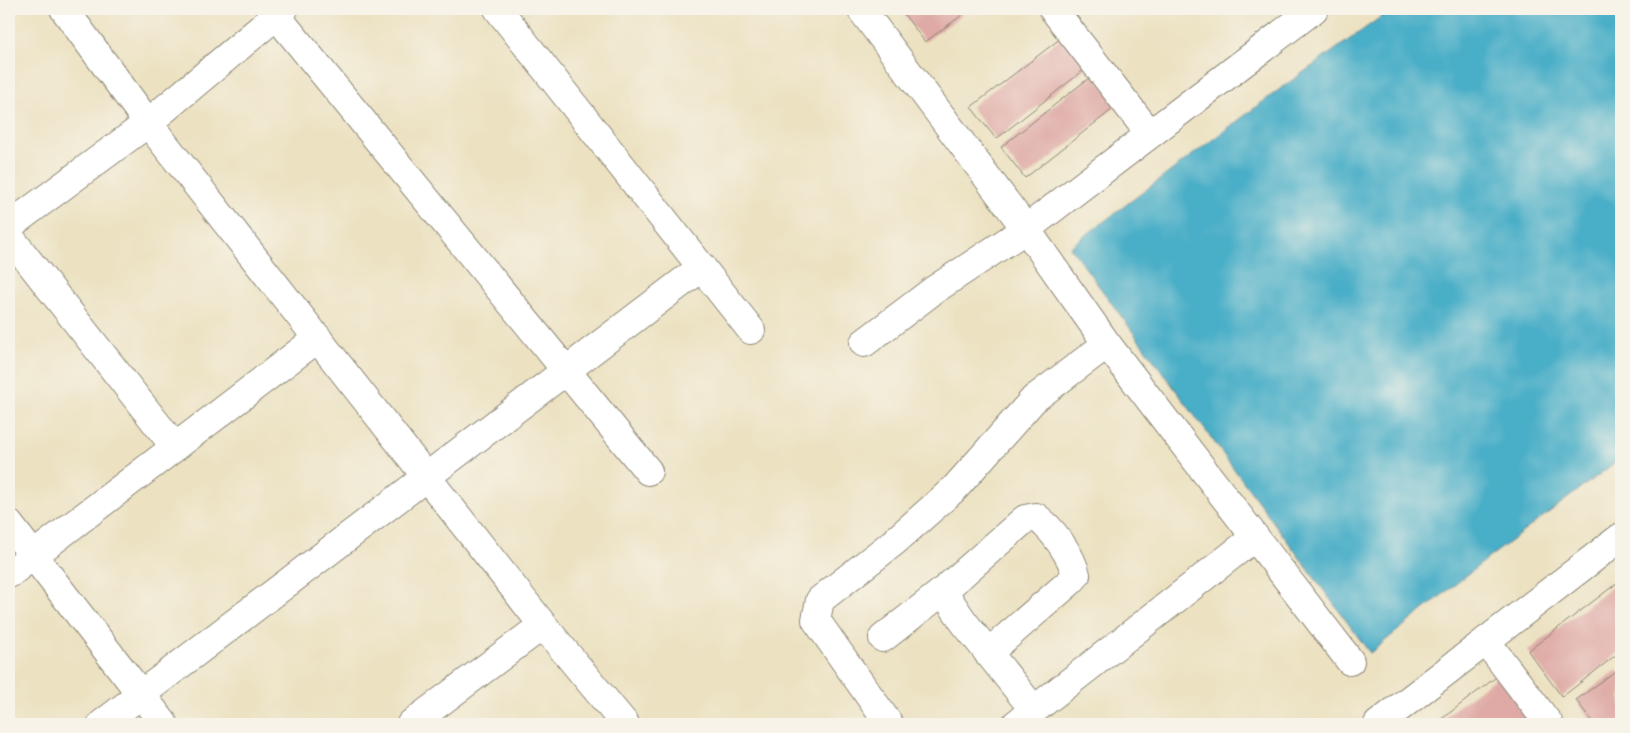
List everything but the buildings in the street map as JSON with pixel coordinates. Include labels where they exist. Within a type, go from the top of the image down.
[{"type":"street","points":[[64,9],[148,123],[427,477],[625,724]]},
{"type":"street","points":[[498,9],[751,330]]},
{"type":"street","points":[[861,9],[1026,229],[1107,344],[1350,661]]},
{"type":"street","points":[[1053,9],[1150,134]]},
{"type":"street","points":[[864,343],[934,290],[1026,229],[1314,9]]},
{"type":"street","points":[[9,226],[148,123],[277,11],[648,471]]},
{"type":"street","points":[[9,236],[175,447]]},
{"type":"street","points":[[102,724],[702,267]]},
{"type":"street","points":[[9,574],[318,338]]},
{"type":"street","points":[[889,724],[816,620],[820,600],[894,542],[955,488],[1034,399],[1107,344]]},
{"type":"street","points":[[883,638],[943,591],[1025,519],[1036,517],[1046,524],[1067,555],[1075,569],[1076,575],[1072,581],[988,653]]},
{"type":"street","points":[[9,524],[164,724]]},
{"type":"street","points":[[943,591],[988,653],[1025,717],[1255,537]]},
{"type":"street","points":[[1378,724],[1620,540]]},
{"type":"street","points":[[411,724],[544,624]]},
{"type":"street","points":[[1486,641],[1549,724]]},
{"type":"water","points":[[1392,9],[1621,9],[1621,458],[1487,559],[1370,653],[1070,247],[1280,89]]}]
